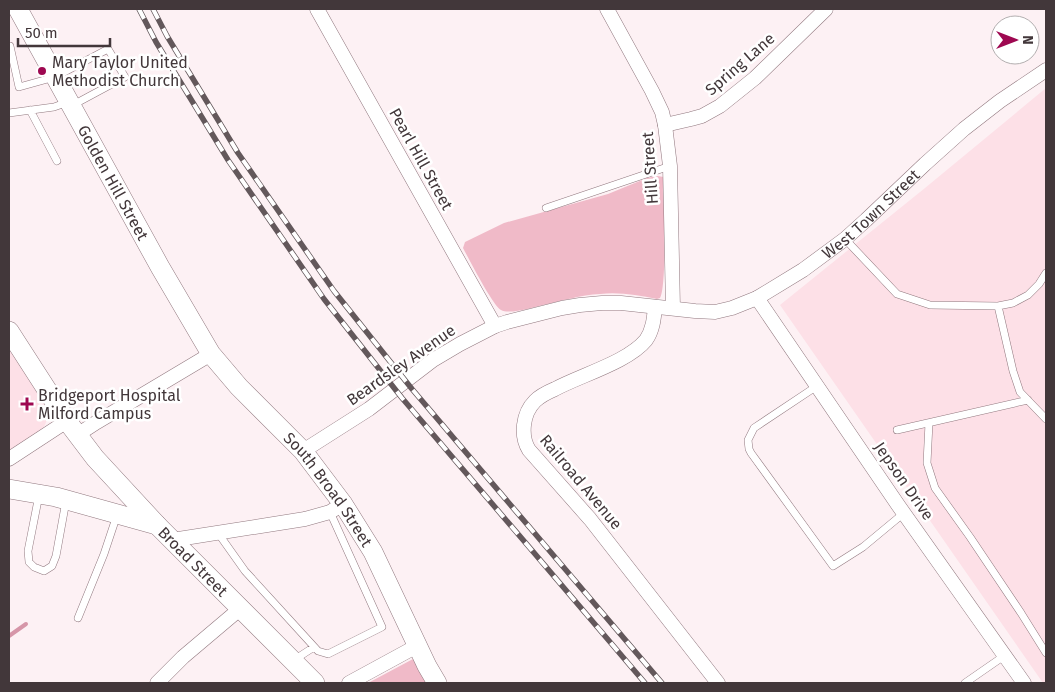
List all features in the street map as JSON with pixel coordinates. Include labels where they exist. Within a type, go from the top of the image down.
[{"type":"main road","name":"Golden Hill Street","points":[[18,9],[160,267],[211,354]]},
{"type":"main road","name":"Broad Street","points":[[10,336],[94,458],[157,525],[315,683]]},
{"type":"main road","name":"South Broad Street","points":[[211,354],[240,387],[303,451],[337,508],[363,534],[377,559],[417,646]]},
{"type":"main road","points":[[9,489],[66,500],[157,525]]},
{"type":"main road","points":[[417,646],[426,666],[437,683]]},
{"type":"street","name":"Pearl Hill Street","points":[[317,9],[495,326]]},
{"type":"street","name":"Hill Street","points":[[607,9],[652,91],[662,112],[665,125],[670,166],[673,308]]},
{"type":"street","name":"Spring Lane","points":[[665,125],[702,116],[720,106],[755,78],[826,9]]},
{"type":"street","name":"West Town Street","points":[[673,308],[715,312],[732,308],[757,298],[803,270],[845,239],[958,133],[1000,101],[1046,70]]},
{"type":"street","name":"Jepson Drive","points":[[757,298],[1024,683]]},
{"type":"street","name":"Beardsley Avenue","points":[[303,451],[369,409],[433,360],[495,326],[537,314],[580,305],[621,303],[673,308]]},
{"type":"street","name":"Railroad Avenue","points":[[655,307],[650,332],[636,350],[559,386],[535,401],[526,415],[524,438],[529,450],[590,519],[718,683]]},
{"type":"street","points":[[9,459],[72,428],[211,354]]},
{"type":"street","points":[[172,540],[305,519],[337,508]]},
{"type":"street","points":[[157,683],[182,657],[240,608]]},
{"type":"street","points":[[349,683],[417,646]]},
{"type":"lane","points":[[9,113],[70,104],[125,77],[108,49],[55,77],[19,87],[10,46]]},
{"type":"lane","points":[[30,110],[57,161]]},
{"type":"lane","points":[[546,208],[670,166]]},
{"type":"lane","points":[[845,239],[897,294],[930,305],[998,306],[1013,303],[1028,296],[1046,273]]},
{"type":"lane","points":[[998,306],[1020,392],[1046,419]]},
{"type":"lane","points":[[817,386],[754,428],[748,440],[751,453],[833,566],[863,547],[904,512]]},
{"type":"lane","points":[[897,430],[1028,400]]},
{"type":"lane","points":[[929,422],[926,463],[935,488],[970,537],[1046,653]]},
{"type":"lane","points":[[39,494],[28,551],[29,562],[34,567],[44,571],[52,566],[56,556],[66,500]]},
{"type":"lane","points":[[218,533],[245,571],[314,647],[318,651],[328,654],[382,627],[337,508]]},
{"type":"lane","points":[[78,618],[104,554],[117,515]]},
{"type":"lane","points":[[293,661],[314,647]]},
{"type":"lane","points":[[965,683],[1004,656]]},
{"type":"shaded area","points":[[1046,88],[1046,683],[1043,683],[780,305]]},
{"type":"shaded area","points":[[664,177],[664,277],[660,298],[607,293],[571,298],[510,312],[501,310],[497,307],[481,282],[463,248],[465,242],[504,223],[608,194],[647,178]]},
{"type":"shaded area","name":"Bridgeport Hospital Milford Campus","points":[[9,344],[41,397],[48,416],[40,432],[9,450]]},
{"type":"shaded area","points":[[413,659],[428,683],[368,683]]},
{"type":"waterway","points":[[9,636],[26,624]]},
{"type":"railway","points":[[139,9],[156,42],[228,160],[324,299],[402,398],[645,683]]},
{"type":"railway","points":[[153,9],[167,36],[238,153],[334,291],[412,389],[662,683]]},
{"type":"place","name":"Mary Taylor United Methodist Church","points":[[42,71]]},
{"type":"place","name":"Bridgeport Hospital Milford Campus","points":[[27,404]]}]
